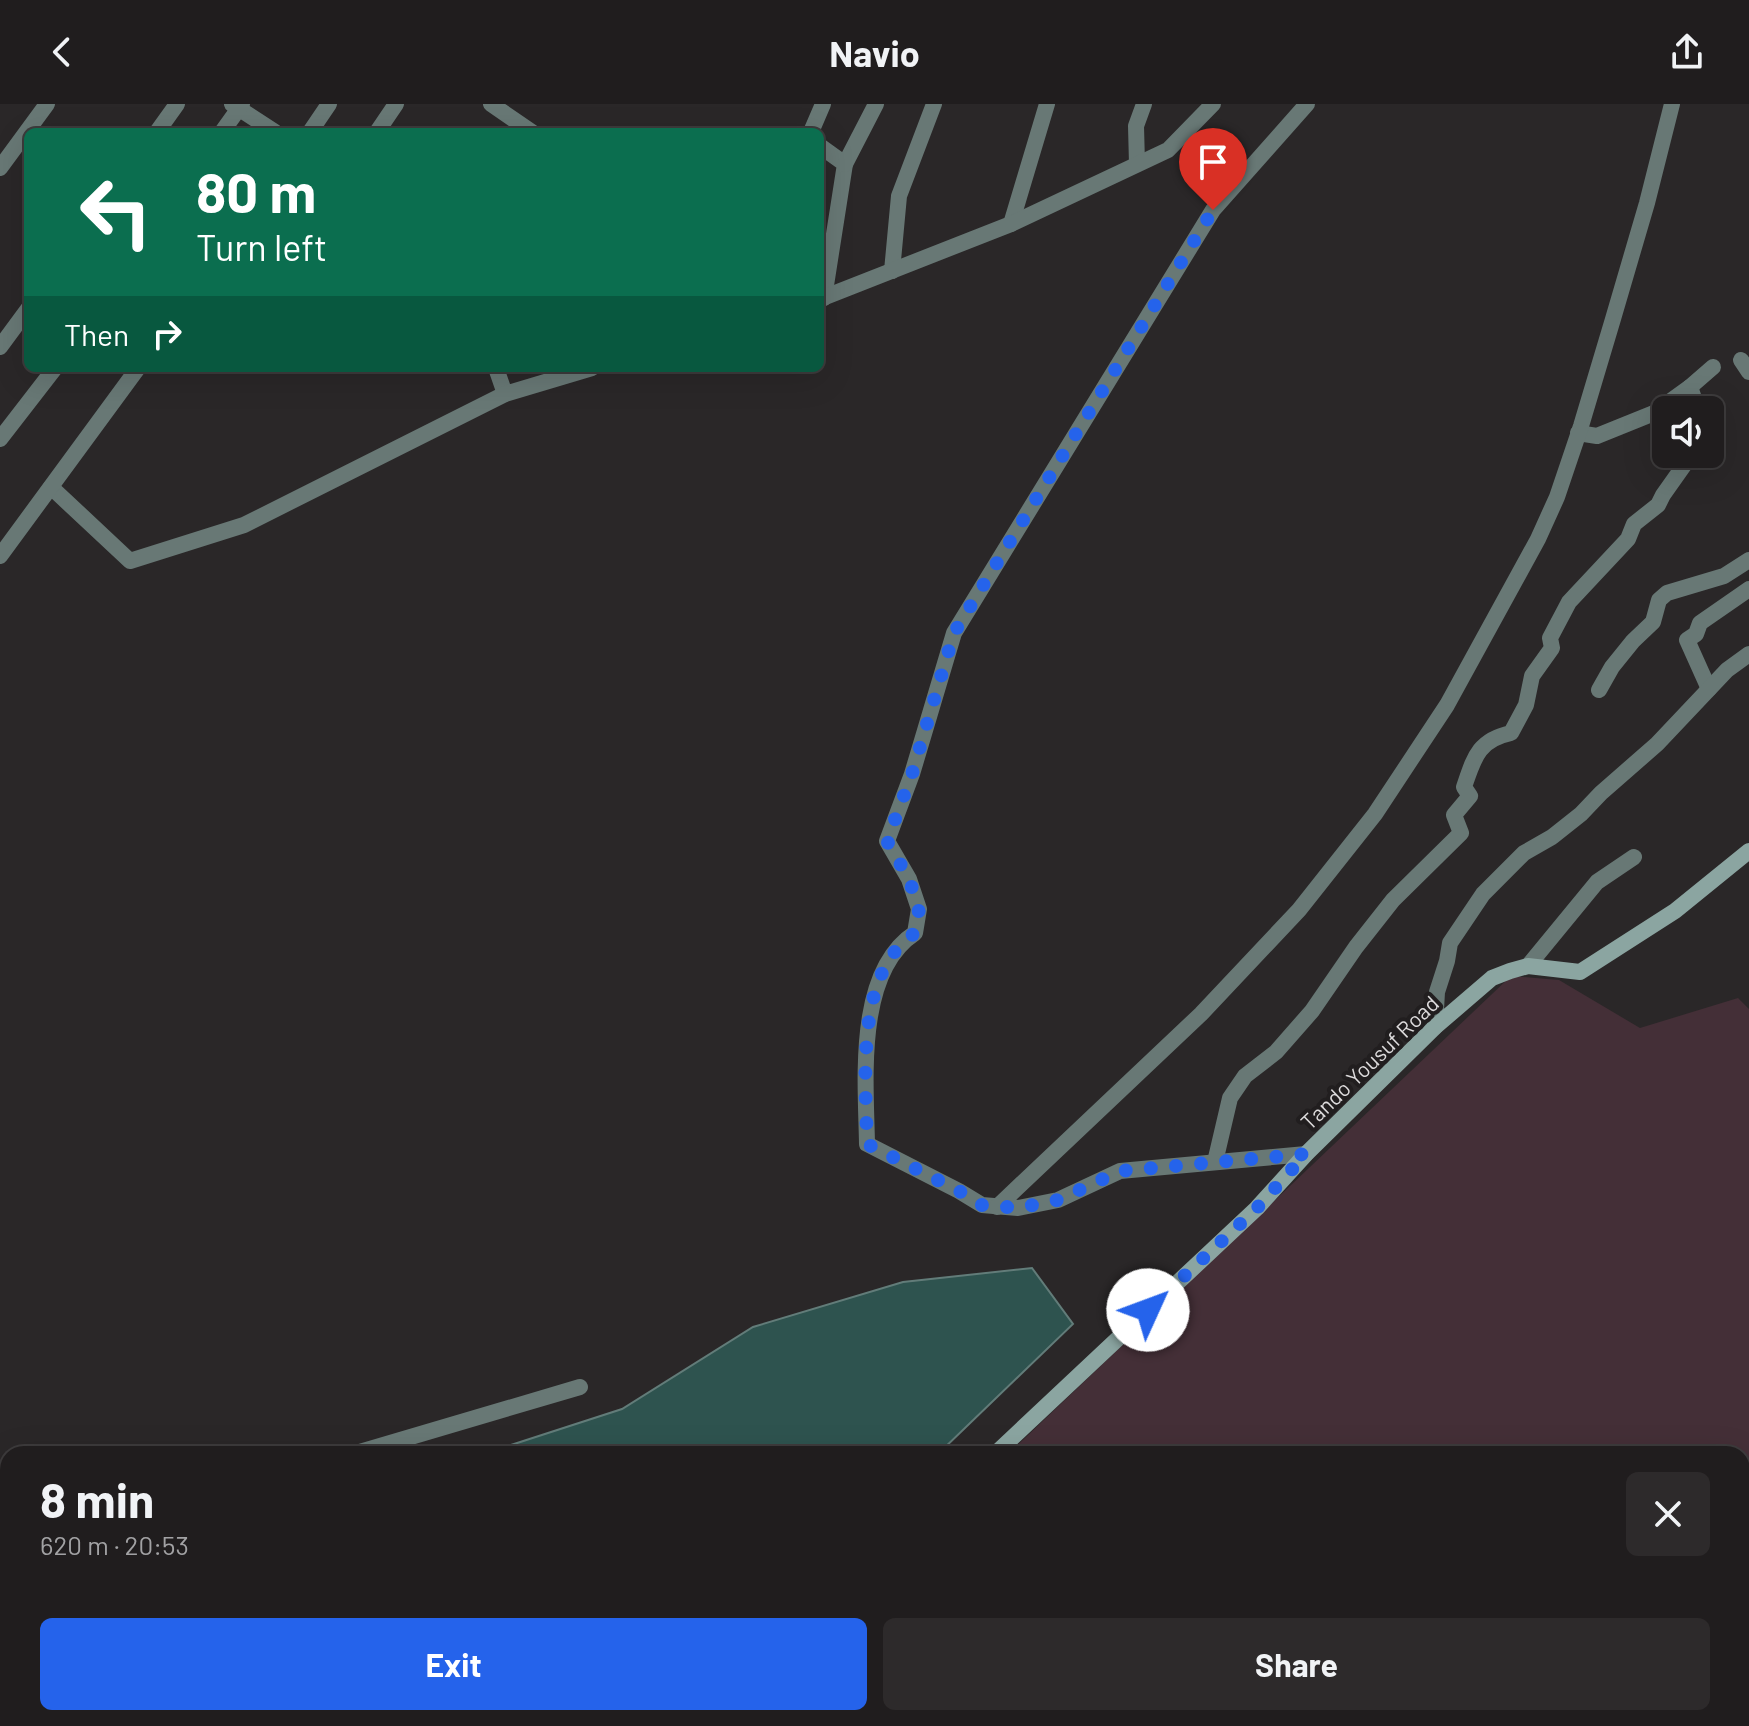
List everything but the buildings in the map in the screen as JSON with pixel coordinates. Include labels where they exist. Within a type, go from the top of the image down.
[{"type":"street","points":[[29,128],[47,104]]},
{"type":"street","points":[[160,128],[177,104]]},
{"type":"street","points":[[313,128],[329,104]]},
{"type":"street","points":[[380,128],[396,104]]},
{"type":"street","points":[[491,104],[526,128]]},
{"type":"street","points":[[809,104],[810,128]]},
{"type":"street","points":[[812,128],[823,104]]},
{"type":"street","points":[[824,287],[845,164],[876,104]]},
{"type":"street","points":[[892,271],[899,196],[934,104]]},
{"type":"street","points":[[1011,224],[1047,104]]},
{"type":"street","points":[[1137,164],[1136,126],[1144,104]]},
{"type":"street","points":[[824,298],[1011,224],[1168,150],[1213,104]]},
{"type":"street","points":[[1306,1154],[1120,1171],[1058,1200],[1018,1208],[982,1205],[867,1144],[865,1057],[872,1002],[887,960],[901,942],[915,933],[919,909],[909,879],[887,841],[912,774],[954,633],[1213,210],[1307,104]]},
{"type":"street","points":[[997,1207],[1201,1014],[1299,910],[1375,814],[1447,705],[1538,539],[1557,497],[1647,203],[1672,104]]},
{"type":"street","points":[[224,128],[238,105],[270,128]]},
{"type":"street","points":[[0,168],[24,135]]},
{"type":"street","points":[[824,149],[845,164]]},
{"type":"street","points":[[0,347],[24,314]]},
{"type":"street","points":[[1578,433],[1597,436],[1654,413],[1713,367]]},
{"type":"street","points":[[0,439],[52,372]]},
{"type":"street","points":[[0,556],[135,372]]},
{"type":"street","points":[[497,372],[505,394]]},
{"type":"street","points":[[51,487],[130,561],[244,525],[505,394],[579,372]]},
{"type":"street","points":[[1690,387],[1693,396]]},
{"type":"street","points":[[1215,1162],[1230,1098],[1245,1076],[1276,1052],[1312,1011],[1393,900],[1461,833],[1454,815],[1470,796],[1464,787],[1473,761],[1482,747],[1495,736],[1511,733],[1526,705],[1532,676],[1552,648],[1550,638],[1569,602],[1628,539],[1634,524],[1658,505],[1682,468]]},
{"type":"street","points":[[1599,690],[1612,667],[1653,622],[1659,600],[1667,593],[1724,576],[1749,560]]},
{"type":"street","points":[[1709,689],[1687,640],[1696,634],[1700,623],[1749,589]]},
{"type":"street","points":[[1435,1027],[1437,992],[1450,943],[1483,894],[1524,853],[1552,837],[1581,814],[1657,744],[1727,670],[1749,654]]},
{"type":"street","name":"Tando Yousuf Road","points":[[1004,1446],[1257,1208],[1306,1154],[1435,1027],[1492,978],[1528,966],[1580,972],[1675,911],[1749,851]]},
{"type":"street","points":[[1528,966],[1597,882],[1634,857]]},
{"type":"street","points":[[380,1446],[580,1387]]},
{"type":"shaded area","points":[[1511,976],[1559,980],[1640,1028],[1738,998],[1749,1009],[1749,1446],[1016,1446]]},
{"type":"water","points":[[1032,1268],[1073,1324],[946,1446],[509,1446],[622,1409],[753,1327],[903,1282]]},
{"type":"route","points":[[1148,1310],[1257,1208],[1306,1154],[1120,1171],[1058,1200],[1018,1208],[982,1205],[867,1144],[865,1057],[872,1002],[887,960],[901,942],[915,933],[919,909],[909,879],[887,841],[912,774],[954,633],[1213,210]]}]
